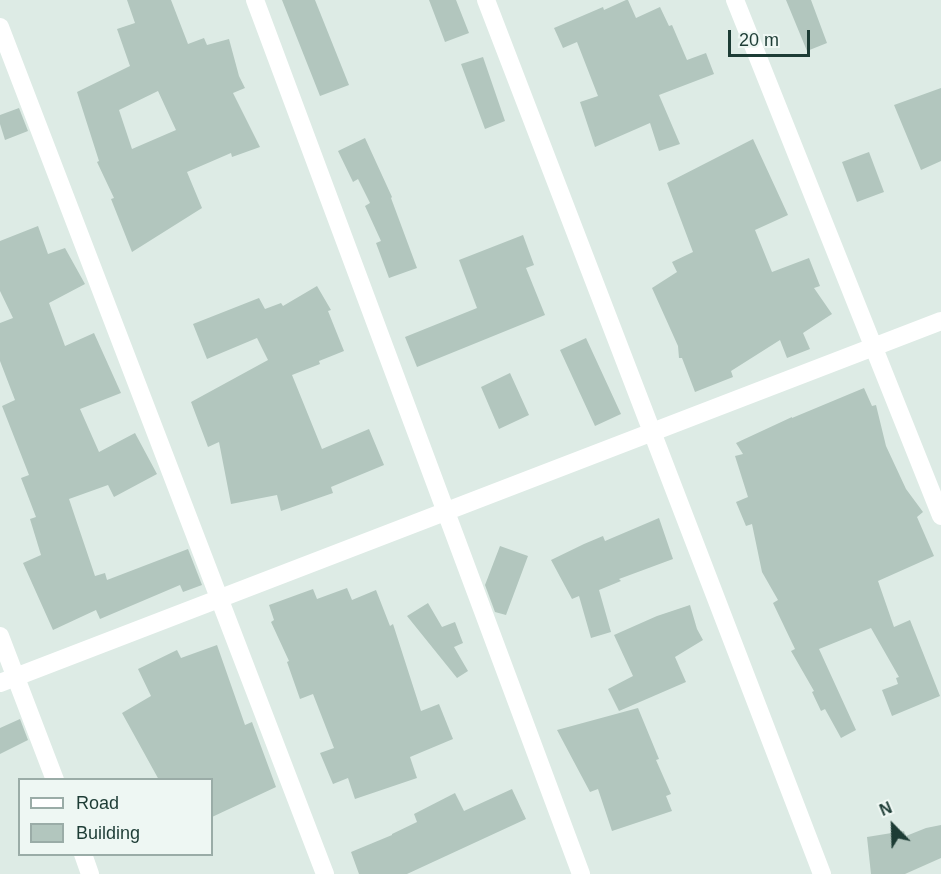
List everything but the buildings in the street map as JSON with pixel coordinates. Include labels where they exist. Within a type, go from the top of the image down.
[{"type":"street","points":[[255,0],[580,874]]},
{"type":"street","points":[[486,0],[822,874]]},
{"type":"street","points":[[735,0],[941,516]]},
{"type":"street","points":[[0,27],[325,874]]},
{"type":"street","points":[[8,680],[941,321]]},
{"type":"street","points":[[0,636],[8,680],[54,778]]},
{"type":"street","points":[[83,856],[90,874]]}]
